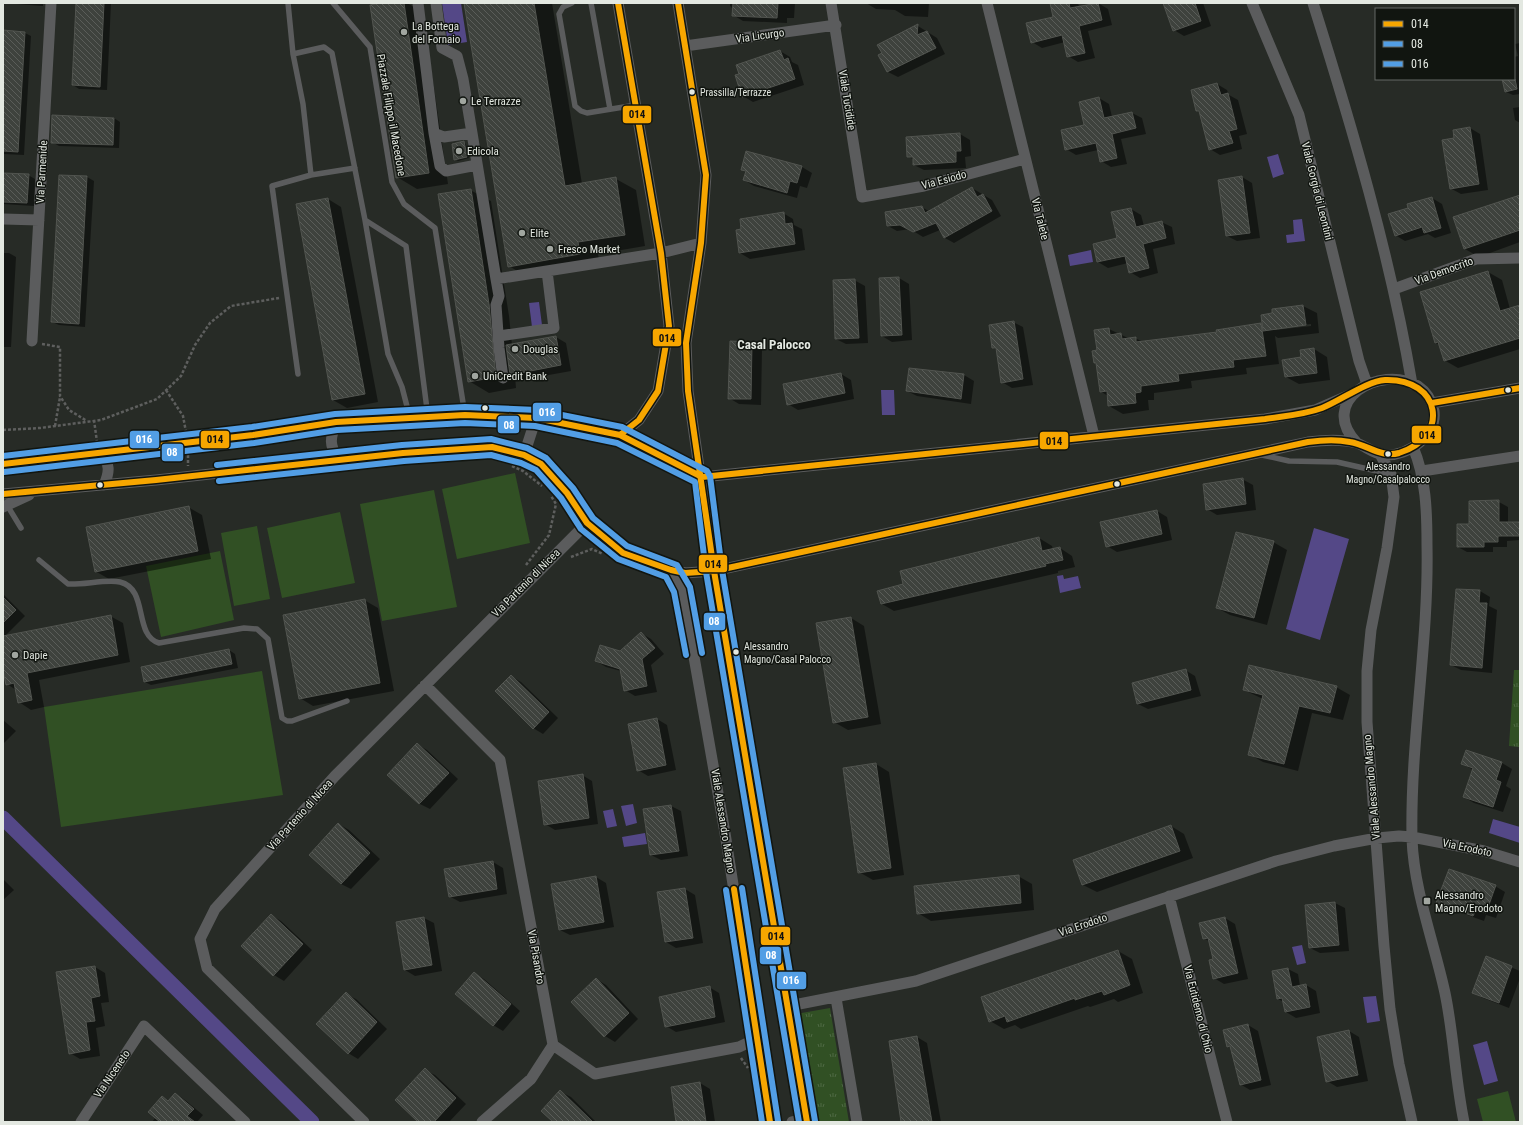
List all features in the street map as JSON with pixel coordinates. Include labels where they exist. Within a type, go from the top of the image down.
[{"type":"street","name":"Via Parmenide","points":[[32,341],[51,3]]},
{"type":"street","points":[[418,3],[434,133],[440,166],[446,171],[477,165]]},
{"type":"street","points":[[436,3],[442,48],[457,56],[463,79],[499,296],[496,305],[503,378]]},
{"type":"street","points":[[618,3],[661,253],[669,326],[658,391],[640,420],[620,435]]},
{"type":"street","points":[[678,3],[706,175],[701,243],[686,343],[688,391],[702,477],[714,571],[789,1006],[807,1121],[792,1122]]},
{"type":"street","name":"Viale Tucidide","points":[[831,3],[836,25],[862,197]]},
{"type":"street","name":"Via Talete","points":[[987,3],[1094,436]]},
{"type":"street","name":"Viale Gorgia di Leontini","points":[[1252,3],[1299,115],[1359,362],[1367,384]]},
{"type":"street","points":[[1313,3],[1337,80],[1394,290],[1412,384]]},
{"type":"street","name":"Via Licurgo","points":[[685,46],[836,25]]},
{"type":"street","points":[[434,133],[444,137],[472,133]]},
{"type":"street","name":"Via Esiodo","points":[[862,197],[924,186],[1025,158]]},
{"type":"street","points":[[3,219],[39,220]]},
{"type":"street","points":[[496,279],[661,253],[701,243]]},
{"type":"street","name":"Via Democrito","points":[[1394,290],[1476,259],[1520,258]]},
{"type":"street","points":[[499,336],[554,328],[547,271]]},
{"type":"street","points":[[3,464],[336,422],[465,415],[536,418],[620,435],[702,477],[1265,419],[1315,410],[1354,392],[1367,384],[1388,379],[1412,384],[1424,390],[1432,403],[1434,415],[1432,425],[1425,436],[1413,447],[1398,454],[1380,454],[1357,444],[1327,440],[1315,441],[714,571],[685,573],[670,570],[623,553],[587,523],[567,493],[541,464],[524,455],[492,447],[403,453],[33,493],[3,494]]},
{"type":"street","points":[[1432,403],[1520,388]]},
{"type":"street","points":[[1354,392],[1347,404],[1344,416],[1348,431],[1357,444]]},
{"type":"street","points":[[524,455],[536,418]]},
{"type":"street","points":[[336,422],[330,438],[332,449],[338,460]]},
{"type":"street","points":[[1413,447],[1422,471],[1427,524],[1427,588],[1414,775],[1412,837],[1416,875],[1448,1010],[1456,1079],[1464,1122]]},
{"type":"street","points":[[101,452],[108,463],[109,468],[109,474],[104,485]]},
{"type":"street","name":"Viale Alessandro Magno","points":[[1380,454],[1391,474],[1394,497],[1387,548],[1372,624],[1367,670],[1367,722],[1390,1009],[1399,1064],[1412,1122]]},
{"type":"street","points":[[1422,471],[1520,456]]},
{"type":"street","points":[[5,506],[33,493]]},
{"type":"street","name":"Via Partenio di Nicea","points":[[364,1122],[207,968],[200,939],[215,909],[335,776],[587,523]]},
{"type":"street","name":"Viale Alessandro Magno","points":[[670,570],[679,582],[684,600],[725,833],[770,1122]]},
{"type":"street","name":"Via Pisandro","points":[[425,685],[500,760],[553,1045]]},
{"type":"street","name":"Via Erodoto","points":[[789,1006],[893,987],[927,978],[1169,896],[1300,854],[1377,838],[1412,837],[1484,851],[1520,862]]},
{"type":"street","name":"Via Eutidemo di Chio","points":[[1169,896],[1227,1122]]},
{"type":"street","points":[[836,998],[857,1122]]},
{"type":"street","name":"Via Niceneto","points":[[81,1122],[144,1026],[244,1122]]},
{"type":"street","points":[[482,1122],[531,1079],[553,1045],[595,1074],[739,1047],[756,1039]]},
{"type":"lane","points":[[288,3],[293,54],[303,104],[311,175]]},
{"type":"lane","name":"Piazzale Filippo il Macedone","points":[[333,3],[370,47],[392,182],[404,204],[434,228],[465,415]]},
{"type":"lane","points":[[572,3],[563,7],[559,14],[575,106],[581,111],[587,112],[636,105]]},
{"type":"lane","points":[[591,3],[610,109]]},
{"type":"lane","points":[[293,54],[324,47],[332,53],[365,220],[388,354],[402,387],[410,418]]},
{"type":"lane","points":[[298,374],[272,186],[311,175],[355,168]]},
{"type":"lane","points":[[365,220],[406,246],[428,417]]},
{"type":"lane","points":[[1254,453],[1289,460],[1337,462],[1391,474]]},
{"type":"lane","points":[[5,506],[22,528]]},
{"type":"lane","points":[[39,560],[68,584],[120,582],[128,586],[136,595],[148,636],[159,643],[244,628],[257,629],[268,639],[282,718],[286,721],[292,721],[347,701]]},
{"type":"path","points":[[3,430],[55,426],[101,420],[157,399],[181,376],[195,346],[210,323],[231,306],[287,296]]},
{"type":"path","points":[[32,341],[60,348],[60,396],[55,426]]},
{"type":"path","points":[[166,390],[183,416],[187,442],[189,477]]},
{"type":"path","points":[[60,396],[69,410],[88,422]]},
{"type":"path","points":[[511,465],[523,471],[543,487]]},
{"type":"path","points":[[534,575],[525,567],[549,535],[556,504],[548,491]]},
{"type":"path","points":[[564,560],[592,549],[605,555]]},
{"type":"path","points":[[739,1047],[741,1059],[748,1067],[749,1075]]},
{"type":"green space","points":[[515,473],[530,543],[457,559],[442,489]]},
{"type":"green space","points":[[434,490],[457,607],[382,621],[360,504]]},
{"type":"green space","points":[[340,512],[355,583],[282,598],[267,528]]},
{"type":"green space","points":[[257,526],[270,599],[234,606],[221,533]]},
{"type":"green space","points":[[220,551],[234,620],[161,637],[146,566]]},
{"type":"green space","points":[[1514,670],[1520,670],[1520,747],[1509,746]]},
{"type":"green space","points":[[262,671],[283,795],[61,827],[44,707]]},
{"type":"green space","points":[[830,1008],[849,1122],[815,1122],[796,1014]]},
{"type":"green space","points":[[1508,1091],[1516,1122],[1483,1122],[1477,1099]]},
{"type":"shaded area","points":[[442,3],[461,3],[467,42],[448,45]]},
{"type":"shaded area","points":[[1278,154],[1284,174],[1273,178],[1267,157]]},
{"type":"shaded area","points":[[1302,219],[1305,241],[1287,243],[1286,235],[1294,234],[1293,220]]},
{"type":"shaded area","points":[[1091,250],[1093,262],[1070,266],[1068,255]]},
{"type":"shaded area","points":[[539,302],[542,325],[532,327],[529,303]]},
{"type":"shaded area","points":[[881,390],[894,390],[895,415],[882,415]]},
{"type":"shaded area","points":[[1314,528],[1349,539],[1320,640],[1286,629]]},
{"type":"shaded area","points":[[1063,575],[1064,579],[1078,576],[1081,588],[1060,593],[1057,576]]},
{"type":"shaded area","points":[[633,804],[637,823],[626,826],[621,806]]},
{"type":"shaded area","points":[[613,809],[617,826],[607,828],[603,811]]},
{"type":"shaded area","points":[[1493,819],[1520,827],[1520,843],[1489,833]]},
{"type":"shaded area","points":[[645,833],[647,844],[624,847],[622,837]]},
{"type":"shaded area","points":[[1302,945],[1306,963],[1297,965],[1292,947]]},
{"type":"shaded area","points":[[1376,996],[1380,1021],[1367,1023],[1363,997]]},
{"type":"shaded area","points":[[1487,1041],[1498,1081],[1484,1085],[1473,1045]]},
{"type":"building","points":[[76,3],[104,3],[100,87],[72,85]]},
{"type":"building","points":[[381,3],[404,3],[429,173],[396,178],[370,5]]},
{"type":"building","points":[[464,3],[534,3],[565,186],[616,177],[625,235],[578,242],[580,254],[508,267]]},
{"type":"building","points":[[733,3],[778,3],[777,18],[732,16]]},
{"type":"building","points":[[1050,3],[1069,3],[1070,8],[1098,3],[1102,20],[1079,26],[1085,53],[1067,57],[1062,35],[1031,43],[1026,23],[1053,17]]},
{"type":"building","points":[[1163,3],[1195,3],[1201,21],[1173,31]]},
{"type":"building","points":[[918,24],[917,35],[927,31],[936,48],[887,72],[878,55],[882,53],[877,45]]},
{"type":"building","points":[[3,30],[25,32],[18,152],[3,151]]},
{"type":"building","points":[[780,50],[784,60],[788,58],[795,79],[742,97],[735,75],[739,74],[736,65]]},
{"type":"building","points":[[1515,79],[1517,89],[1505,92],[1502,80]]},
{"type":"building","points":[[1217,83],[1221,95],[1228,93],[1237,129],[1229,131],[1233,143],[1209,150],[1199,111],[1196,111],[1191,90]]},
{"type":"building","points":[[1099,97],[1104,118],[1132,112],[1136,128],[1112,134],[1117,158],[1100,162],[1096,143],[1065,150],[1061,130],[1084,125],[1079,102]]},
{"type":"building","points":[[52,115],[114,118],[113,145],[51,143]]},
{"type":"building","points":[[1470,127],[1479,184],[1450,189],[1442,140],[1454,138],[1453,130]]},
{"type":"building","points":[[960,133],[961,151],[956,151],[956,162],[913,165],[913,157],[907,157],[906,137]]},
{"type":"building","name":"Edicola","points":[[464,141],[467,157],[454,160],[452,144]]},
{"type":"building","points":[[746,151],[802,166],[797,183],[790,181],[787,193],[743,180],[746,171],[741,170]]},
{"type":"building","points":[[3,173],[29,174],[27,203],[3,202]]},
{"type":"building","points":[[59,175],[87,176],[79,324],[51,322]]},
{"type":"building","points":[[1242,176],[1250,233],[1226,236],[1218,180]]},
{"type":"building","points":[[972,187],[977,197],[983,194],[992,211],[944,238],[936,223],[913,232],[900,225],[887,226],[885,212],[922,206],[925,213]]},
{"type":"building","points":[[471,189],[489,304],[496,377],[468,382],[438,194]]},
{"type":"building","points":[[1520,195],[1520,230],[1464,249],[1453,217]]},
{"type":"building","points":[[1432,197],[1441,228],[1424,233],[1422,227],[1395,236],[1388,214],[1408,208],[1407,204]]},
{"type":"building","points":[[328,198],[365,394],[332,400],[296,204]]},
{"type":"building","points":[[1131,208],[1136,227],[1162,221],[1166,238],[1143,244],[1149,268],[1129,273],[1125,256],[1097,262],[1093,244],[1117,238],[1111,212]]},
{"type":"building","points":[[784,212],[785,224],[792,223],[795,244],[739,253],[736,230],[741,229],[740,219]]},
{"type":"building","points":[[1488,271],[1500,311],[1520,305],[1520,338],[1444,361],[1438,342],[1435,343],[1420,292]]},
{"type":"building","points":[[899,277],[902,335],[881,336],[879,278]]},
{"type":"building","points":[[855,279],[859,338],[835,339],[833,280]]},
{"type":"building","points":[[1303,305],[1306,325],[1263,331],[1261,315],[1272,313],[1272,309]]},
{"type":"building","points":[[1014,321],[1023,379],[1001,383],[996,348],[992,348],[989,325]]},
{"type":"building","points":[[1261,323],[1266,356],[1233,360],[1234,367],[1178,374],[1179,381],[1141,386],[1141,392],[1135,393],[1136,403],[1108,406],[1107,391],[1100,392],[1096,363],[1094,363],[1092,351],[1097,350],[1094,330],[1109,328],[1110,335],[1121,333],[1122,339],[1136,337],[1136,342],[1217,332],[1216,330]]},
{"type":"building","points":[[556,336],[561,365],[510,375],[506,345]]},
{"type":"building","points":[[730,341],[752,342],[751,399],[728,399]]},
{"type":"building","points":[[1314,348],[1317,373],[1285,377],[1282,360],[1301,357],[1300,350]]},
{"type":"building","points":[[909,368],[964,374],[961,399],[906,391]]},
{"type":"building","points":[[841,373],[845,393],[787,405],[783,384]]},
{"type":"building","points":[[1243,478],[1246,504],[1206,510],[1203,484]]},
{"type":"building","points":[[1499,500],[1499,522],[1520,522],[1520,536],[1498,536],[1498,542],[1484,542],[1484,547],[1457,547],[1457,524],[1469,524],[1469,501]]},
{"type":"building","points":[[189,506],[198,551],[95,572],[86,527]]},
{"type":"building","points":[[1157,510],[1162,534],[1106,547],[1100,522]]},
{"type":"building","points":[[1236,532],[1274,541],[1254,618],[1216,608]]},
{"type":"building","points":[[1039,537],[1042,551],[1060,547],[1063,560],[1045,564],[1046,566],[881,604],[877,591],[903,584],[900,571]]},
{"type":"building","points":[[1456,589],[1480,590],[1479,603],[1487,603],[1482,668],[1450,665]]},
{"type":"building","points":[[3,597],[16,610],[3,623]]},
{"type":"building","points":[[365,599],[380,683],[299,699],[283,615]]},
{"type":"building","points":[[111,615],[118,655],[27,673],[32,700],[18,703],[14,683],[6,685],[3,670],[3,636]]},
{"type":"building","points":[[851,617],[868,717],[833,723],[816,623]]},
{"type":"building","points":[[641,632],[655,648],[642,659],[647,686],[624,691],[620,669],[595,661],[600,645],[620,651]]},
{"type":"building","points":[[229,649],[232,664],[144,682],[141,667]]},
{"type":"building","points":[[1249,665],[1337,686],[1330,713],[1299,706],[1284,764],[1248,755],[1263,695],[1243,690]]},
{"type":"building","points":[[1186,669],[1191,690],[1137,704],[1132,683]]},
{"type":"building","points":[[511,675],[549,712],[533,729],[495,691]]},
{"type":"building","points":[[657,718],[666,765],[637,771],[628,724]]},
{"type":"building","points":[[417,743],[449,773],[419,804],[387,775]]},
{"type":"building","points":[[1466,750],[1502,762],[1496,780],[1501,782],[1493,807],[1463,797],[1473,768],[1461,764]]},
{"type":"building","points":[[876,763],[891,868],[858,873],[843,768]]},
{"type":"building","points":[[583,774],[589,818],[544,825],[538,781]]},
{"type":"building","points":[[671,805],[679,851],[650,855],[643,809]]},
{"type":"building","points":[[338,823],[370,853],[341,884],[309,855]]},
{"type":"building","points":[[1171,825],[1180,851],[1082,885],[1073,860]]},
{"type":"building","points":[[493,861],[497,889],[449,897],[444,869]]},
{"type":"building","points":[[1449,869],[1496,885],[1486,913],[1476,910],[1473,916],[1436,903]]},
{"type":"building","points":[[1019,875],[1021,903],[917,914],[914,886]]},
{"type":"building","points":[[596,876],[604,922],[559,930],[551,884]]},
{"type":"building","points":[[685,888],[693,938],[665,942],[657,892]]},
{"type":"building","points":[[1335,902],[1339,945],[1309,948],[1305,905]]},
{"type":"building","points":[[271,914],[303,944],[273,976],[241,946]]},
{"type":"building","points":[[424,917],[432,965],[404,970],[396,922]]},
{"type":"building","points":[[1225,917],[1238,973],[1213,979],[1209,960],[1213,959],[1208,938],[1203,939],[1199,923]]},
{"type":"building","points":[[1118,950],[1130,985],[1104,995],[1102,991],[1075,1000],[1075,998],[1007,1022],[1005,1016],[989,1022],[981,997]]},
{"type":"building","points":[[1486,956],[1512,966],[1499,1003],[1472,993]]},
{"type":"building","points":[[95,966],[100,996],[91,998],[95,1021],[86,1022],[90,1050],[69,1054],[56,972]]},
{"type":"building","points":[[1288,968],[1292,987],[1306,984],[1310,1007],[1285,1012],[1282,998],[1277,999],[1272,971]]},
{"type":"building","points":[[474,972],[511,1004],[493,1026],[455,994]]},
{"type":"building","points":[[596,978],[629,1013],[604,1037],[571,1002]]},
{"type":"building","points":[[710,986],[715,1017],[665,1027],[659,997]]},
{"type":"building","points":[[346,992],[377,1022],[348,1054],[316,1024]]},
{"type":"building","points":[[1248,1024],[1261,1080],[1240,1085],[1230,1046],[1227,1047],[1223,1030]]},
{"type":"building","points":[[1349,1030],[1358,1075],[1326,1082],[1317,1037]]},
{"type":"building","points":[[917,1036],[932,1122],[901,1122],[889,1041]]},
{"type":"building","points":[[425,1068],[456,1098],[434,1122],[418,1122],[395,1100]]},
{"type":"building","points":[[700,1082],[706,1122],[676,1122],[671,1087]]},
{"type":"building","points":[[560,1090],[593,1122],[553,1122],[541,1111]]},
{"type":"building","points":[[175,1093],[194,1109],[187,1116],[195,1122],[160,1122],[148,1112],[162,1096],[168,1101]]},
{"type":"waterway","points":[[3,818],[312,1122]]},
{"type":"transit line","name":"014","points":[[618,3],[661,253],[669,326],[658,391],[639,420],[620,435]]},
{"type":"transit line","name":"014","points":[[678,3],[706,175],[701,243],[686,343],[688,391],[714,571],[807,1122]]},
{"type":"transit line","name":"014","points":[[3,464],[253,435],[336,422],[465,415],[536,418],[620,435],[702,477],[1265,419],[1308,412],[1322,408],[1362,387],[1385,380],[1404,382],[1418,388],[1428,398],[1432,410],[1432,422],[1427,435],[1416,445],[1399,453],[1380,453],[1345,441],[1329,440],[1308,442],[714,571],[685,573],[671,570],[623,553],[587,523],[567,493],[541,464],[524,455],[492,447],[403,453],[156,480],[3,494]]},
{"type":"transit line","name":"014","points":[[1432,403],[1520,388]]},
{"type":"transit line","name":"016","points":[[3,456],[252,427],[335,414],[465,407],[537,410],[622,427],[707,471],[710,476],[722,570],[815,1121]]},
{"type":"transit line","name":"08","points":[[4,472],[254,443],[337,430],[465,423],[535,426],[617,443],[695,482],[706,572],[799,1122]]},
{"type":"transit line","name":"016","points":[[217,465],[402,445],[491,439],[527,448],[546,458],[573,488],[593,518],[627,546],[677,565],[690,587],[702,653]]},
{"type":"transit line","name":"08","points":[[219,481],[404,461],[491,455],[521,463],[536,470],[561,498],[581,529],[618,559],[666,577],[674,592],[686,655]]},
{"type":"transit line","name":"016","points":[[742,888],[778,1121]]},
{"type":"transit line","name":"014","points":[[734,889],[770,1122]]},
{"type":"transit line","name":"08","points":[[726,890],[762,1122]]},
{"type":"place","name":"La Bottega del Fornaio","points":[[404,32]]},
{"type":"place","name":"Prassilla/Terrazze","points":[[692,92]]},
{"type":"place","name":"Le Terrazze","points":[[463,101]]},
{"type":"place","name":"Edicola","points":[[459,151]]},
{"type":"place","name":"Elite","points":[[522,233]]},
{"type":"place","name":"Fresco Market","points":[[550,249]]},
{"type":"place","name":"Douglas","points":[[515,349]]},
{"type":"place","name":"UniCredit Bank","points":[[475,376]]},
{"type":"place","name":"Alessandro Magno/Casalpalocco","points":[[1388,454]]},
{"type":"place","name":"Alessandro Magno/Casal Palocco","points":[[736,652]]},
{"type":"place","name":"Dapie","points":[[15,655]]},
{"type":"place","name":"Alessandro Magno/Erodoto","points":[[1427,901]]},
{"type":"district","name":"Casal Palocco","points":[[774,344]]}]
